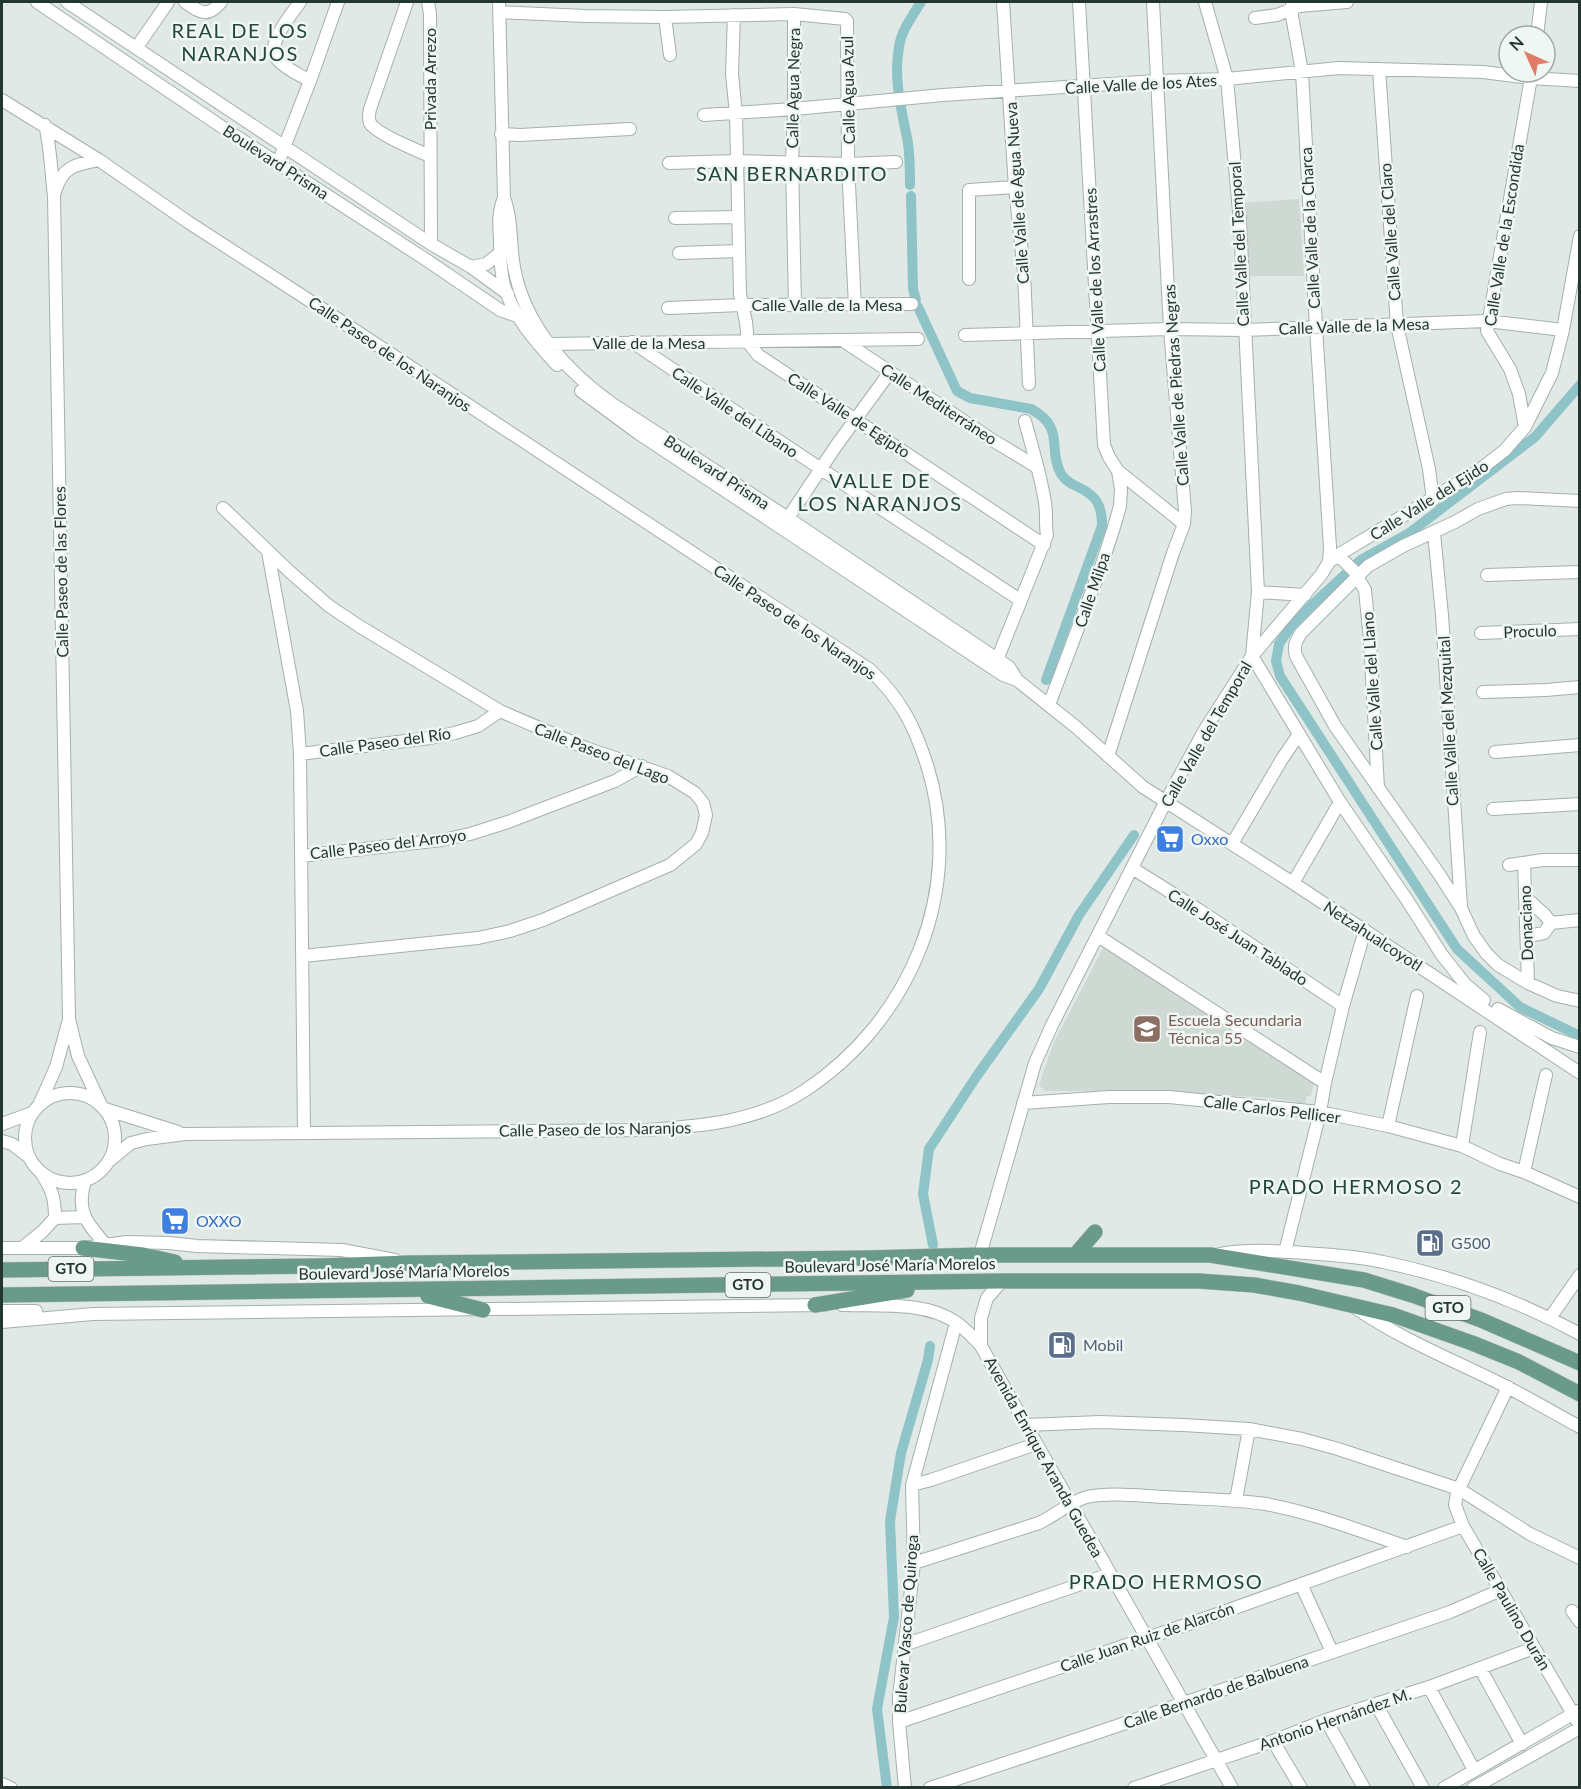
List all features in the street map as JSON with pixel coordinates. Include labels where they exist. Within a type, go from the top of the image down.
[{"type":"main road","points":[[1076,1254],[1095,1232]]},
{"type":"main road","points":[[83,1248],[143,1255],[202,1268]]},
{"type":"main road","name":"Boulevard José María Morelos","points":[[2,1270],[980,1255],[1210,1255]]},
{"type":"main road","name":"GTO","points":[[1210,1255],[1364,1280],[1471,1316],[1580,1363]]},
{"type":"main road","name":"Boulevard José María Morelos","points":[[2,1295],[962,1281],[1224,1282],[1299,1293],[1402,1318],[1519,1362],[1580,1394]]},
{"type":"main road","points":[[815,1305],[962,1281]]},
{"type":"main road","points":[[408,1290],[483,1310]]},
{"type":"street","name":"Boulevard Prisma","points":[[36,2],[500,310],[519,317],[532,317],[549,344],[586,385],[785,523],[995,663],[1009,667],[1017,680],[1076,726],[1143,787],[1166,801]]},
{"type":"street","name":"Boulevard Prisma","points":[[67,2],[431,243],[471,267],[506,293],[524,299]]},
{"type":"street","points":[[136,47],[168,2]]},
{"type":"street","points":[[185,2],[208,13],[221,2]]},
{"type":"street","points":[[300,2],[275,41],[273,50],[275,58],[280,63],[310,81]]},
{"type":"street","points":[[278,163],[338,2]]},
{"type":"street","name":"Privada Arrezo","points":[[407,2],[370,109],[369,121],[371,126],[380,132],[430,156]]},
{"type":"street","name":"Privada Arrezo","points":[[428,2],[430,14],[431,243]]},
{"type":"street","name":"Calle Valle de Agua Nueva","points":[[1003,2],[1015,188],[1024,273],[1029,384]]},
{"type":"street","name":"Calle Valle de los Arrastres","points":[[1079,2],[1104,445],[1108,457],[1118,471],[1184,524]]},
{"type":"street","name":"Calle Valle de Piedras Negras","points":[[1108,756],[1184,524],[1185,510],[1170,329],[1153,2]]},
{"type":"street","name":"Calle Valle del Temporal","points":[[980,1255],[1035,1064],[1052,1025],[1166,801],[1204,731],[1252,656],[1258,592],[1240,222],[1227,79],[1205,2]]},
{"type":"street","points":[[1255,18],[1276,15],[1292,5],[1347,2]]},
{"type":"street","points":[[1534,2],[1541,2],[1538,24]]},
{"type":"street","name":"Calle Valle de la Charca","points":[[1292,5],[1302,72],[1330,547],[1334,559]]},
{"type":"street","points":[[532,317],[513,265],[508,207],[504,198],[499,7],[585,16],[794,14]]},
{"type":"street","name":"Calle Agua Azul","points":[[794,14],[847,21],[848,164],[855,306]]},
{"type":"street","name":"Calle Agua Negra","points":[[794,14],[792,163],[795,306]]},
{"type":"street","points":[[734,15],[732,74],[736,114],[740,294],[748,342]]},
{"type":"street","points":[[665,17],[670,55]]},
{"type":"street","name":"Calle Valle de los Ates","points":[[704,115],[848,105],[879,100],[1156,81],[1227,79],[1339,68],[1497,73]]},
{"type":"street","name":"Calle Valle del Claro","points":[[1379,69],[1397,325],[1429,469],[1433,500]]},
{"type":"street","name":"Calle Valle de los Ates","points":[[1557,78],[1580,81]]},
{"type":"street","name":"Calle Valle de la Escondida","points":[[1525,428],[1515,381],[1487,331],[1487,321],[1529,84]]},
{"type":"street","name":"Calle Paseo de los Naranjos","points":[[2,99],[99,160],[188,222],[869,669],[886,685],[903,708],[918,737],[931,778],[938,818],[940,860],[935,898],[924,940],[907,979],[889,1010],[832,1070],[803,1092],[772,1108],[740,1119],[700,1126],[647,1130],[185,1134],[131,1143],[110,1160]]},
{"type":"street","name":"Calle Paseo de las Flores","points":[[45,126],[50,145],[54,196],[69,1019],[78,1056],[103,1106]]},
{"type":"street","points":[[501,134],[630,129]]},
{"type":"street","points":[[54,196],[58,180],[70,168],[80,163],[99,160]]},
{"type":"street","points":[[669,163],[896,162]]},
{"type":"street","points":[[969,279],[969,190],[1015,188]]},
{"type":"street","points":[[504,198],[500,208],[503,283],[519,317]]},
{"type":"street","points":[[675,218],[738,217]]},
{"type":"street","name":"Calle Valle del Ejido","points":[[1252,656],[1334,559],[1433,500],[1492,461],[1525,428],[1552,373],[1563,330],[1580,236]]},
{"type":"street","points":[[679,253],[739,251]]},
{"type":"street","points":[[471,267],[486,264],[500,252]]},
{"type":"street","name":"Calle Valle de la Mesa","points":[[668,308],[912,304]]},
{"type":"street","name":"Boulevard Prisma","points":[[519,317],[540,346],[581,391],[638,433],[785,523]]},
{"type":"street","name":"Calle Valle de la Mesa","points":[[965,335],[1170,329],[1244,330],[1487,321],[1563,330]]},
{"type":"street","name":"Valle de la Mesa","points":[[549,344],[918,339]]},
{"type":"street","name":"Calle Mediterráneo","points":[[842,340],[1037,467]]},
{"type":"street","name":"Calle Valle del Líbano","points":[[632,342],[1020,600]]},
{"type":"street","name":"Calle Valle de Egipto","points":[[748,342],[758,355],[1044,545]]},
{"type":"street","points":[[785,523],[855,419],[890,372]]},
{"type":"street","points":[[995,663],[1047,535],[1047,515],[1025,421]]},
{"type":"street","name":"Calle Milpa","points":[[1048,705],[1114,527],[1120,506],[1121,489],[1118,471]]},
{"type":"street","points":[[1580,501],[1506,499],[1478,509],[1434,533],[1403,546],[1368,566],[1358,575],[1301,633],[1294,648],[1335,726],[1461,908],[1474,936],[1486,953],[1498,965],[1528,983],[1557,996],[1580,1001]]},
{"type":"street","name":"Calle Paseo del Lago","points":[[223,508],[329,606],[359,626],[500,711],[586,748],[668,776],[695,793],[703,803],[706,815],[702,833],[696,844],[670,865],[543,920],[478,938],[303,956]]},
{"type":"street","name":"Calle Valle del Mezquital","points":[[1434,533],[1442,615],[1461,908]]},
{"type":"street","points":[[268,552],[297,711],[300,754],[304,1133]]},
{"type":"street","points":[[1334,559],[1350,565],[1358,575]]},
{"type":"street","points":[[1487,574],[1580,572]]},
{"type":"street","name":"Calle Valle del Llano","points":[[1358,575],[1365,590],[1368,610],[1378,789]]},
{"type":"street","points":[[1258,592],[1305,595]]},
{"type":"street","name":"Proculo","points":[[1481,633],[1580,629]]},
{"type":"street","points":[[1252,656],[1340,802],[1442,955],[1465,984],[1489,1003],[1532,1029],[1580,1047]]},
{"type":"street","points":[[1483,692],[1580,687]]},
{"type":"street","name":"Calle Paseo del Río","points":[[300,754],[430,738],[478,726],[500,711]]},
{"type":"street","points":[[1232,844],[1288,748],[1299,734]]},
{"type":"street","points":[[1495,752],[1580,745]]},
{"type":"street","name":"Calle Paseo del Arroyo","points":[[302,856],[442,840],[470,834],[615,781],[642,766]]},
{"type":"street","name":"Netzahualcoyotl","points":[[1166,801],[1580,1073]]},
{"type":"street","points":[[1293,883],[1340,802]]},
{"type":"street","points":[[1493,809],[1580,804]]},
{"type":"street","points":[[1509,865],[1543,860],[1580,860]]},
{"type":"street","name":"Donaciano","points":[[1524,863],[1528,983]]},
{"type":"street","name":"Calle José Juan Tablado","points":[[1132,868],[1343,1006]]},
{"type":"street","points":[[1525,897],[1551,923]]},
{"type":"street","points":[[1528,936],[1544,933],[1551,923],[1580,920]]},
{"type":"street","points":[[1285,1252],[1320,1112],[1343,1006],[1365,930]]},
{"type":"street","points":[[1098,936],[1325,1083]]},
{"type":"street","points":[[1388,1126],[1417,996]]},
{"type":"street","name":"Calle Paseo de las Flores","points":[[35,1109],[56,1067],[69,1019]]},
{"type":"street","points":[[1462,1146],[1480,1032]]},
{"type":"street","points":[[1524,1172],[1546,1075]]},
{"type":"street","points":[[2,1124],[35,1109],[48,1098],[69,1092],[91,1097],[103,1106],[115,1128],[116,1139],[110,1160],[99,1173],[85,1181],[70,1183],[55,1181],[41,1173]]},
{"type":"street","name":"Calle Carlos Pellicer","points":[[1023,1103],[1109,1097],[1169,1097],[1320,1112],[1388,1126],[1462,1146],[1580,1197]]},
{"type":"street","name":"Calle Paseo de los Naranjos","points":[[103,1106],[185,1134]]},
{"type":"street","points":[[29,1157],[25,1144],[25,1130],[35,1109]]},
{"type":"street","points":[[2,1142],[12,1144],[29,1157],[52,1192],[55,1202],[55,1218],[22,1248]]},
{"type":"street","points":[[85,1181],[81,1200],[84,1217],[105,1244]]},
{"type":"street","points":[[55,1218],[84,1217]]},
{"type":"street","points":[[2,1248],[83,1248],[127,1242],[169,1243],[196,1246],[342,1250],[409,1263]]},
{"type":"street","points":[[1210,1255],[1243,1250],[1347,1256],[1383,1262],[1447,1279],[1550,1318],[1580,1334]]},
{"type":"street","points":[[1550,1318],[1580,1275]]},
{"type":"street","name":"Avenida Enrique Aranda Guedea","points":[[1002,1281],[987,1298],[981,1318],[981,1346],[1218,1759],[1232,1788]]},
{"type":"street","points":[[2,1311],[93,1314],[815,1305],[905,1307],[930,1311],[956,1323],[981,1346]]},
{"type":"street","points":[[1354,1307],[1417,1345],[1508,1387],[1580,1427]]},
{"type":"street","points":[[2,1322],[93,1314]]},
{"type":"street","name":"Bulevar Vasco de Quiroga","points":[[905,1788],[898,1697],[914,1563],[912,1485],[956,1323]]},
{"type":"street","points":[[1459,1490],[1508,1387]]},
{"type":"street","points":[[1026,1425],[1111,1422],[1183,1425],[1249,1429],[1302,1439],[1459,1490],[1530,1534],[1580,1558]]},
{"type":"street","points":[[1236,1500],[1249,1429]]},
{"type":"street","points":[[912,1485],[1036,1444]]},
{"type":"street","name":"Calle Paulino Durán","points":[[1459,1490],[1455,1505],[1463,1526],[1534,1648],[1576,1713],[1580,1727]]},
{"type":"street","points":[[914,1563],[1039,1523],[1077,1501],[1095,1496],[1136,1495],[1236,1500],[1268,1505],[1345,1525],[1407,1547]]},
{"type":"street","name":"Calle Juan Ruiz de Alarcón","points":[[899,1722],[1215,1615],[1463,1526]]},
{"type":"street","points":[[904,1645],[1110,1574]]},
{"type":"street","points":[[1301,1584],[1332,1652]]},
{"type":"street","name":"Calle Bernardo de Balbuena","points":[[930,1788],[1450,1612],[1501,1590]]},
{"type":"street","points":[[1572,1611],[1580,1622]]},
{"type":"street","name":"Antonio Hernández M.","points":[[1134,1788],[1156,1784],[1326,1720],[1429,1687],[1534,1648]]},
{"type":"street","points":[[1480,1668],[1522,1744]]},
{"type":"street","points":[[1429,1687],[1474,1770]]},
{"type":"street","points":[[1376,1704],[1423,1788]]},
{"type":"street","points":[[1444,1788],[1576,1713]]},
{"type":"street","points":[[1326,1720],[1364,1788]]},
{"type":"street","points":[[1473,1788],[1580,1727]]},
{"type":"street","points":[[1274,1741],[1301,1788]]},
{"type":"street","points":[[2,1785],[12,1788]]},
{"type":"shaded area","points":[[1299,199],[1304,276],[1248,276],[1241,203]]},
{"type":"shaded area","name":"Escuela Secundaria Técnica 55","points":[[1103,948],[1254,1043],[1310,1082],[1314,1082],[1311,1096],[1307,1096],[1305,1104],[1272,1098],[1148,1091],[1045,1091],[1039,1085],[1053,1044]]},
{"type":"waterway","points":[[910,185],[909,148],[899,95],[897,59],[902,35],[921,2]]},
{"type":"waterway","points":[[911,196],[913,289],[916,300]]},
{"type":"waterway","points":[[918,307],[957,391],[970,398],[1031,409],[1042,416],[1052,431],[1055,456],[1061,474],[1066,480],[1093,497],[1099,506],[1102,526],[1046,680]]},
{"type":"waterway","points":[[1580,385],[1535,437],[1408,534],[1361,560],[1291,626],[1279,644],[1276,661],[1280,676],[1457,949],[1520,1007],[1580,1036]]},
{"type":"waterway","points":[[933,1245],[923,1194],[929,1149],[976,1077],[1039,989],[1079,915],[1134,835]]},
{"type":"waterway","points":[[887,1788],[877,1709],[894,1617],[890,1521],[901,1453],[930,1346]]},
{"type":"place","name":"Oxxo","points":[[1170,839]]},
{"type":"place","name":"Escuela Secundaria Técnica 55","points":[[1147,1029]]},
{"type":"place","name":"OXXO","points":[[175,1221]]},
{"type":"place","name":"G500","points":[[1430,1243]]},
{"type":"place","name":"Mobil","points":[[1062,1345]]},
{"type":"district","name":"REAL DE LOS NARANJOS","points":[[240,42]]},
{"type":"district","name":"SAN BERNARDITO","points":[[792,174]]},
{"type":"district","name":"VALLE DE LOS NARANJOS","points":[[880,492]]},
{"type":"district","name":"PRADO HERMOSO 2","points":[[1356,1187]]},
{"type":"district","name":"PRADO HERMOSO","points":[[1166,1582]]}]
